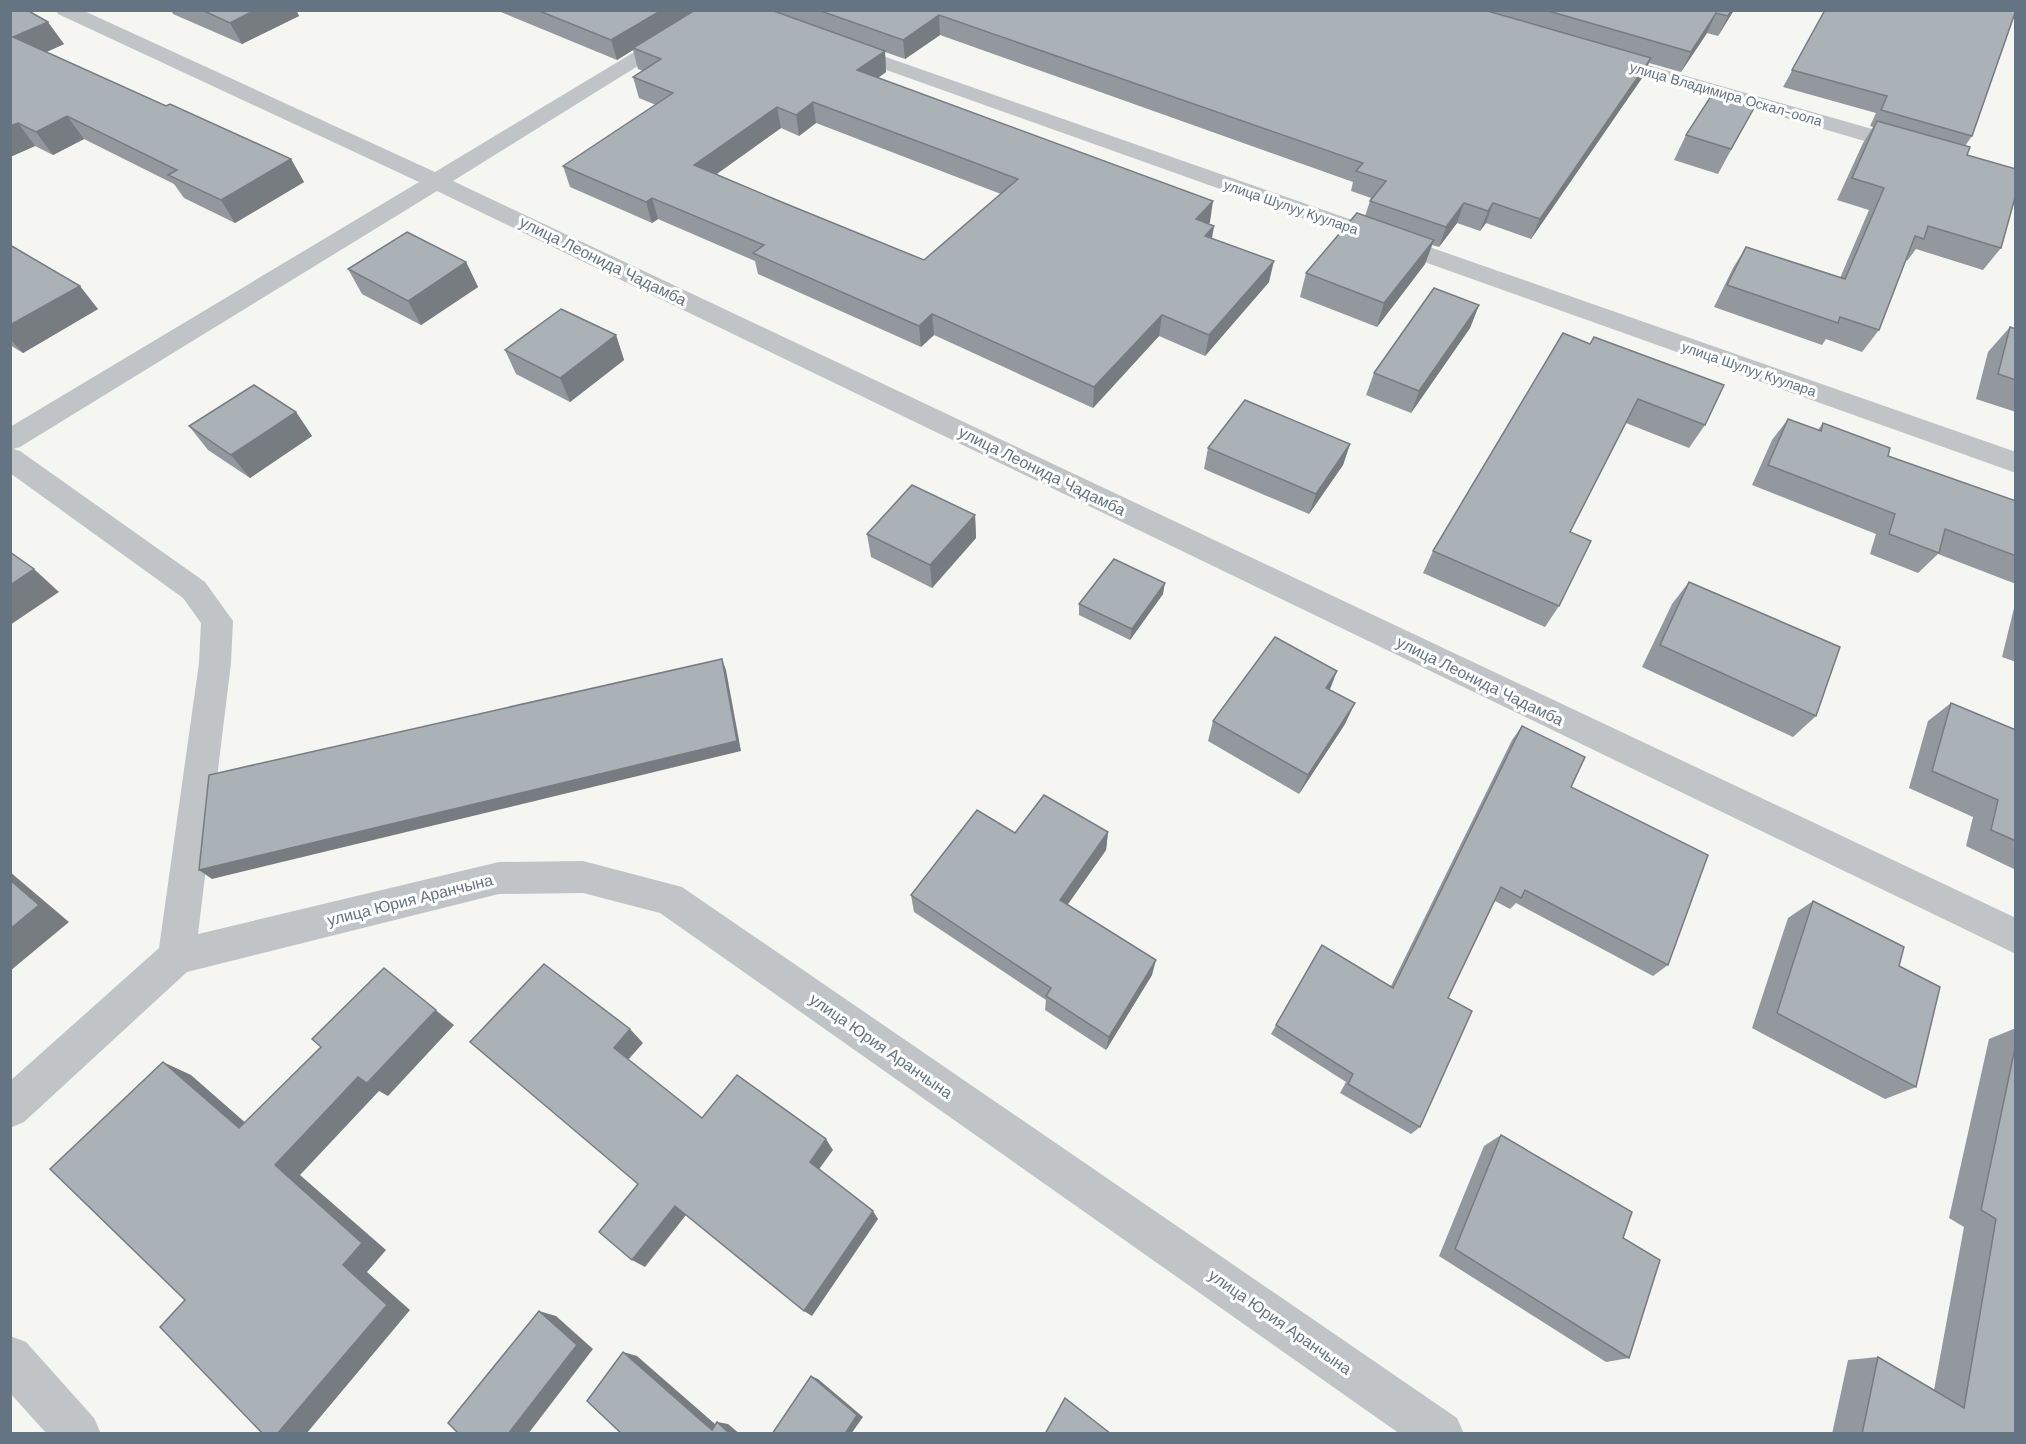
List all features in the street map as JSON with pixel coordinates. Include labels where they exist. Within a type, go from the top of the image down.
[{"type":"street","name":"улица Леонида Чадамба","points":[[65,10],[435,181],[2016,937]]},
{"type":"street","points":[[10,440],[719,10]]},
{"type":"street","name":"улица Шулуу Куулара","points":[[826,42],[2016,463]]},
{"type":"street","name":"улица Владимира Оскал-оола","points":[[1584,53],[1925,152]]},
{"type":"street","points":[[10,458],[194,590],[217,621],[215,663],[177,957],[10,1108]]},
{"type":"street","name":"улица Юрия Аранчына","points":[[177,957],[498,878],[584,877],[669,899],[1441,1434]]},
{"type":"street","points":[[10,1358],[78,1434]]},
{"type":"building","points":[[10,10],[27,10],[48,22],[13,37],[291,159],[221,200],[168,175],[177,170],[67,116],[36,132],[18,123],[10,126]]},
{"type":"building","points":[[202,10],[255,10],[230,23]]},
{"type":"building","points":[[537,10],[662,10],[611,40]]},
{"type":"building","points":[[695,10],[771,10],[885,51],[857,70],[1213,201],[1196,219],[1214,226],[1205,236],[1274,261],[1209,335],[1162,315],[1094,387],[932,314],[919,326],[753,253],[764,245],[652,198],[646,202],[563,166],[673,93],[633,77],[661,59],[633,48]],"holes":[[[813,102],[1018,179],[924,260],[694,165],[777,107],[796,115]]]},
{"type":"building","points":[[818,10],[1484,10],[1651,58],[1540,219],[1493,203],[1488,211],[1464,203],[1446,227],[1370,201],[1386,181],[1356,171],[1363,163],[939,15],[903,40]]},
{"type":"building","points":[[1545,10],[1731,10],[1728,16],[1716,13],[1691,52]]},
{"type":"building","points":[[1825,10],[2016,10],[1972,136],[1881,110],[1887,96],[1792,70]]},
{"type":"building","points":[[1711,96],[1754,108],[1731,149],[1686,135]]},
{"type":"building","points":[[1877,121],[1970,147],[1967,155],[2016,169],[2016,194],[2001,248],[1928,226],[1924,239],[1915,236],[1879,330],[1840,317],[1838,323],[1727,285],[1746,247],[1845,279],[1884,188],[1852,178]]},
{"type":"building","points":[[1357,213],[1434,240],[1384,303],[1306,273]]},
{"type":"building","points":[[407,232],[466,262],[408,301],[348,269]]},
{"type":"building","points":[[10,245],[80,286],[10,325]]},
{"type":"building","points":[[1434,288],[1479,305],[1419,391],[1374,373]]},
{"type":"building","points":[[561,309],[616,335],[560,378],[505,350]]},
{"type":"building","points":[[2010,327],[2016,329],[2016,380],[1998,374]]},
{"type":"building","points":[[1563,333],[1590,344],[1594,337],[1724,385],[1705,425],[1638,399],[1570,532],[1591,541],[1559,606],[1433,551]]},
{"type":"building","points":[[254,385],[296,412],[231,455],[189,426]]},
{"type":"building","points":[[1245,400],[1350,444],[1316,494],[1208,448]]},
{"type":"building","points":[[1788,419],[1821,431],[1823,423],[1890,448],[1888,456],[2016,501],[2016,556],[1945,529],[1939,553],[1889,534],[1895,514],[1768,465]]},
{"type":"building","points":[[912,485],[975,515],[930,565],[867,534]]},
{"type":"building","points":[[10,552],[34,569],[10,585]]},
{"type":"building","points":[[1114,559],[1165,583],[1132,629],[1079,604]]},
{"type":"building","points":[[1689,582],[1840,647],[1816,716],[1660,645]]},
{"type":"building","points":[[1275,637],[1337,671],[1326,688],[1355,703],[1308,775],[1213,721]]},
{"type":"building","points":[[722,659],[737,741],[199,870],[209,775]]},
{"type":"building","points":[[1951,703],[2016,730],[2016,841],[1991,830],[1998,800],[1932,771]]},
{"type":"building","points":[[1522,726],[1585,757],[1571,787],[1708,855],[1668,965],[1525,890],[1521,898],[1501,887],[1448,998],[1472,1011],[1420,1127],[1348,1084],[1353,1074],[1276,1025],[1322,945],[1393,988]]},
{"type":"building","points":[[1044,795],[1108,832],[1060,900],[1156,960],[1109,1037],[1046,996],[1051,988],[911,895],[977,810],[1015,833]]},
{"type":"building","points":[[10,880],[39,905],[10,929]]},
{"type":"building","points":[[1813,901],[1904,947],[1899,966],[1940,987],[1916,1087],[1777,1013]]},
{"type":"building","points":[[544,964],[630,1029],[614,1048],[702,1118],[737,1075],[826,1139],[810,1162],[873,1211],[804,1311],[675,1206],[632,1260],[599,1232],[638,1184],[470,1042]]},
{"type":"building","points":[[384,968],[436,1010],[367,1083],[358,1077],[275,1165],[362,1243],[343,1265],[387,1305],[277,1434],[263,1434],[160,1327],[185,1300],[50,1169],[163,1062],[239,1128],[321,1047],[312,1039]]},
{"type":"building","points":[[2016,1043],[2016,1434],[1862,1434],[1878,1357],[1964,1408],[1996,1219],[1981,1210]]},
{"type":"building","points":[[1501,1135],[1632,1212],[1623,1238],[1660,1260],[1629,1358],[1455,1249]]},
{"type":"building","points":[[539,1311],[577,1345],[508,1434],[459,1434],[448,1423]]},
{"type":"building","points":[[623,1352],[712,1430],[717,1422],[730,1434],[622,1434],[587,1401]]},
{"type":"building","points":[[811,1376],[857,1415],[845,1434],[772,1434]]},
{"type":"building","points":[[1065,1398],[1111,1434],[1045,1434]]}]
